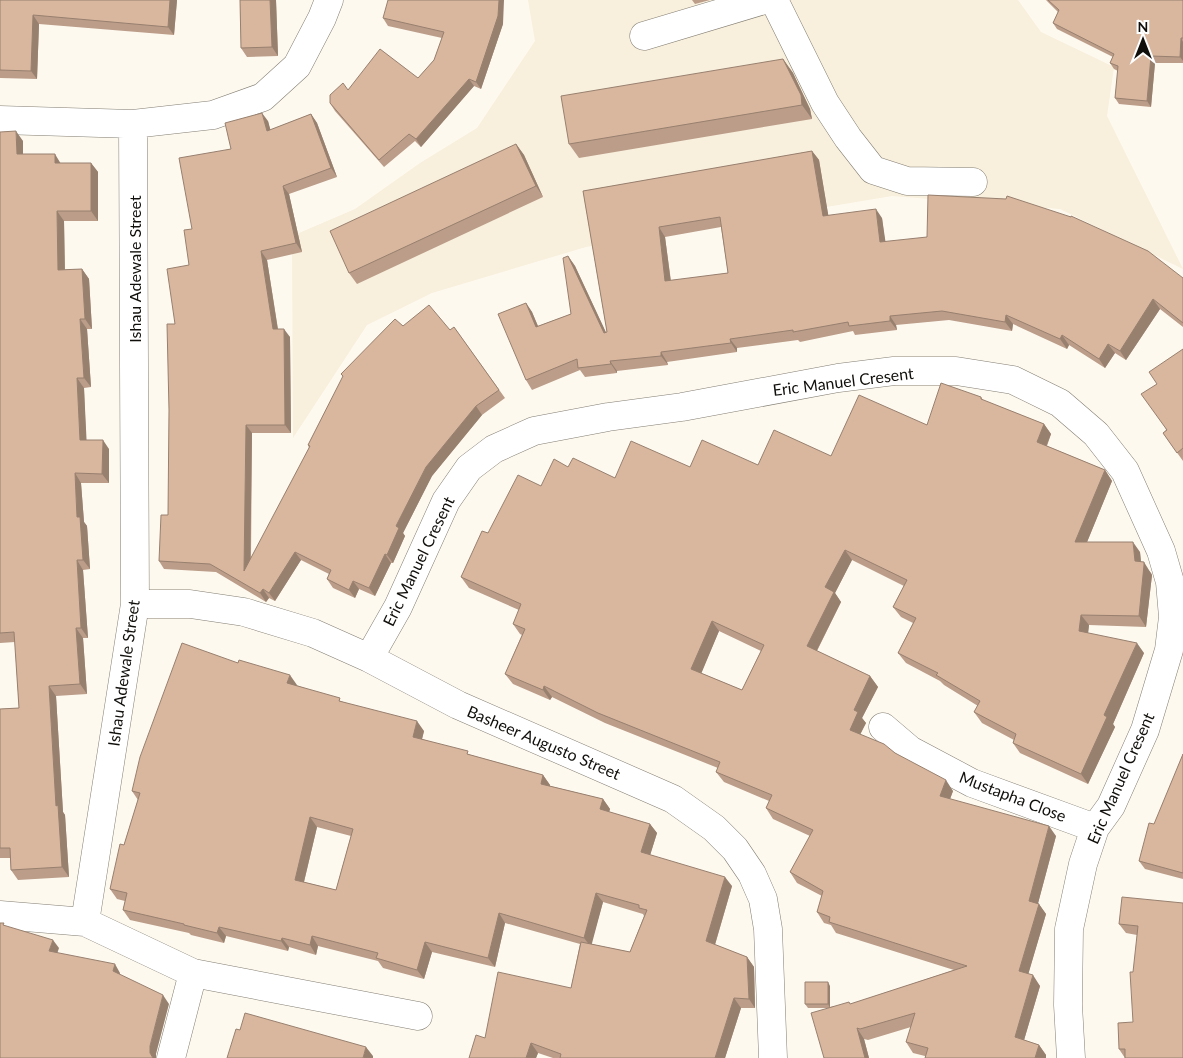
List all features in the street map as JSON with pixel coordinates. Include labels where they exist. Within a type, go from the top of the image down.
[{"type":"street","points":[[0,120],[133,124],[213,114],[263,97],[297,66],[322,18],[329,0]]},
{"type":"street","points":[[644,36],[764,0]]},
{"type":"street","points":[[774,0],[825,103],[848,138],[873,170],[908,180],[974,182]]},
{"type":"street","name":"Ishau Adewale Street","points":[[85,922],[135,604],[133,124]]},
{"type":"street","name":"Eric Manuel Cresent","points":[[369,658],[398,607],[446,501],[470,468],[494,449],[534,431],[608,417],[682,407],[838,378],[894,371],[956,371],[1013,380],[1060,403],[1096,434],[1125,471],[1161,550],[1170,582],[1172,617],[1169,650],[1144,730],[1111,806],[1096,828],[1083,864],[1069,929],[1068,1005],[1071,1058]]},
{"type":"street","name":"Basheer Augusto Street","points":[[135,604],[190,604],[244,612],[313,633],[369,658],[458,705],[673,799],[714,828],[734,849],[752,874],[762,899],[768,929],[773,1058]]},
{"type":"street","name":"Mustapha Close","points":[[883,727],[910,750],[972,783],[1096,828]]},
{"type":"street","points":[[0,915],[85,922],[193,973],[418,1016]]},
{"type":"street","points":[[171,1058],[193,973]]},
{"type":"shaded area","points":[[528,0],[1018,0],[1041,32],[1114,67],[1107,116],[1183,269],[1060,209],[892,196],[586,247],[432,293],[367,325],[293,438],[292,236],[355,209],[420,163],[477,128],[535,41]]},
{"type":"building","points":[[0,0],[170,0],[168,27],[33,15],[31,71],[0,70]]},
{"type":"building","points":[[240,0],[270,0],[272,47],[241,48]]},
{"type":"building","points":[[388,0],[499,0],[498,16],[476,82],[469,79],[416,139],[409,134],[379,160],[330,103],[330,95],[343,83],[348,90],[380,49],[418,78],[434,60],[444,32],[383,18]]},
{"type":"building","points":[[1048,0],[1183,0],[1183,38],[1181,38],[1180,57],[1151,56],[1147,101],[1115,98],[1118,66],[1110,63],[1114,54],[1053,23],[1059,10]]},
{"type":"building","points":[[783,59],[801,95],[802,105],[569,144],[561,96]]},
{"type":"building","points":[[262,113],[267,131],[311,114],[331,168],[283,186],[296,243],[261,251],[273,329],[284,329],[285,425],[246,425],[244,571],[310,446],[308,445],[343,376],[341,374],[395,319],[403,326],[429,305],[450,330],[454,327],[499,390],[476,406],[426,467],[396,526],[399,528],[387,555],[385,554],[369,588],[353,581],[349,590],[327,579],[331,570],[295,552],[269,593],[263,589],[260,593],[210,564],[159,561],[161,515],[168,515],[169,410],[167,324],[175,324],[167,269],[189,265],[184,230],[192,229],[179,158],[231,149],[225,123]]},
{"type":"building","points":[[16,131],[17,154],[55,154],[55,163],[91,163],[91,211],[57,211],[58,270],[82,269],[85,319],[80,319],[84,378],[77,378],[80,440],[103,440],[102,474],[75,473],[77,517],[80,517],[83,560],[77,560],[81,628],[76,628],[80,684],[49,686],[56,806],[58,805],[62,867],[11,870],[10,848],[0,848],[0,709],[19,708],[14,632],[0,633],[0,132]]},
{"type":"building","points":[[516,144],[536,186],[349,273],[330,231]]},
{"type":"building","points":[[812,151],[823,216],[876,209],[880,242],[927,237],[928,195],[1006,199],[1007,196],[1071,216],[1148,251],[1183,278],[1183,323],[1153,299],[1120,351],[1108,344],[1099,359],[1062,335],[1060,339],[1006,315],[1005,322],[942,311],[890,316],[890,321],[849,326],[848,322],[793,332],[793,330],[730,339],[731,343],[661,352],[661,356],[610,361],[611,364],[578,368],[577,359],[526,380],[498,314],[526,303],[536,327],[571,314],[563,258],[568,256],[604,333],[607,332],[583,191]],"holes":[[[720,217],[728,273],[665,281],[659,227]]]},
{"type":"building","points":[[1183,349],[1183,448],[1177,453],[1163,433],[1167,430],[1141,394],[1157,384],[1149,372]]},
{"type":"building","points":[[941,383],[981,397],[981,399],[1044,424],[1037,442],[1105,470],[1075,542],[1133,542],[1135,561],[1144,562],[1139,616],[1081,615],[1079,631],[1137,643],[1104,715],[1107,717],[1081,774],[1013,743],[1016,734],[974,712],[980,701],[936,675],[938,673],[898,653],[916,618],[893,607],[907,580],[845,550],[825,587],[834,592],[807,646],[870,676],[854,710],[858,712],[850,730],[884,744],[895,753],[946,780],[940,796],[1049,826],[1029,901],[1039,904],[1019,971],[1033,975],[1015,1037],[1039,1045],[1035,1058],[925,1058],[928,1048],[906,1042],[915,1013],[860,1029],[857,1028],[865,1058],[824,1058],[811,1013],[849,1002],[850,1004],[967,966],[829,922],[830,917],[817,912],[823,891],[790,872],[813,830],[766,808],[772,795],[716,772],[720,762],[598,713],[544,686],[543,690],[505,674],[525,629],[513,624],[521,604],[461,577],[482,531],[488,533],[518,475],[541,486],[554,459],[568,467],[573,458],[615,478],[631,441],[690,467],[702,440],[758,465],[774,430],[831,456],[859,395],[927,425]],"holes":[[[712,621],[764,645],[742,690],[691,669]]]},
{"type":"building","points":[[182,643],[238,663],[239,660],[290,675],[287,683],[340,698],[339,701],[417,721],[413,737],[468,751],[467,754],[543,775],[541,784],[603,799],[600,809],[650,824],[641,852],[725,877],[706,941],[747,957],[749,999],[734,998],[715,1058],[560,1058],[561,1054],[531,1043],[526,1058],[469,1058],[476,1035],[485,1038],[498,972],[571,988],[581,942],[630,952],[647,910],[639,908],[639,905],[596,893],[584,938],[499,913],[488,958],[425,942],[417,970],[376,958],[378,953],[312,936],[310,945],[282,938],[281,941],[219,927],[217,933],[123,910],[127,893],[110,889],[120,844],[124,845],[140,793],[132,791],[140,757]],"holes":[[[310,817],[353,829],[336,890],[295,880]]]},
{"type":"building","points":[[1183,754],[1183,873],[1139,861],[1149,823],[1154,824]]},
{"type":"building","points":[[1122,897],[1183,903],[1183,1058],[1125,1058],[1125,1049],[1119,1049],[1118,1023],[1133,1022],[1130,972],[1133,972],[1138,926],[1119,924]]},
{"type":"building","points":[[0,923],[53,940],[49,951],[115,964],[113,971],[163,995],[150,1046],[150,1053],[153,1058],[0,1058]]},
{"type":"building","points":[[805,982],[828,982],[828,1004],[805,1004]]},
{"type":"building","points":[[245,1013],[366,1047],[363,1058],[227,1058],[236,1029],[240,1030]]}]
